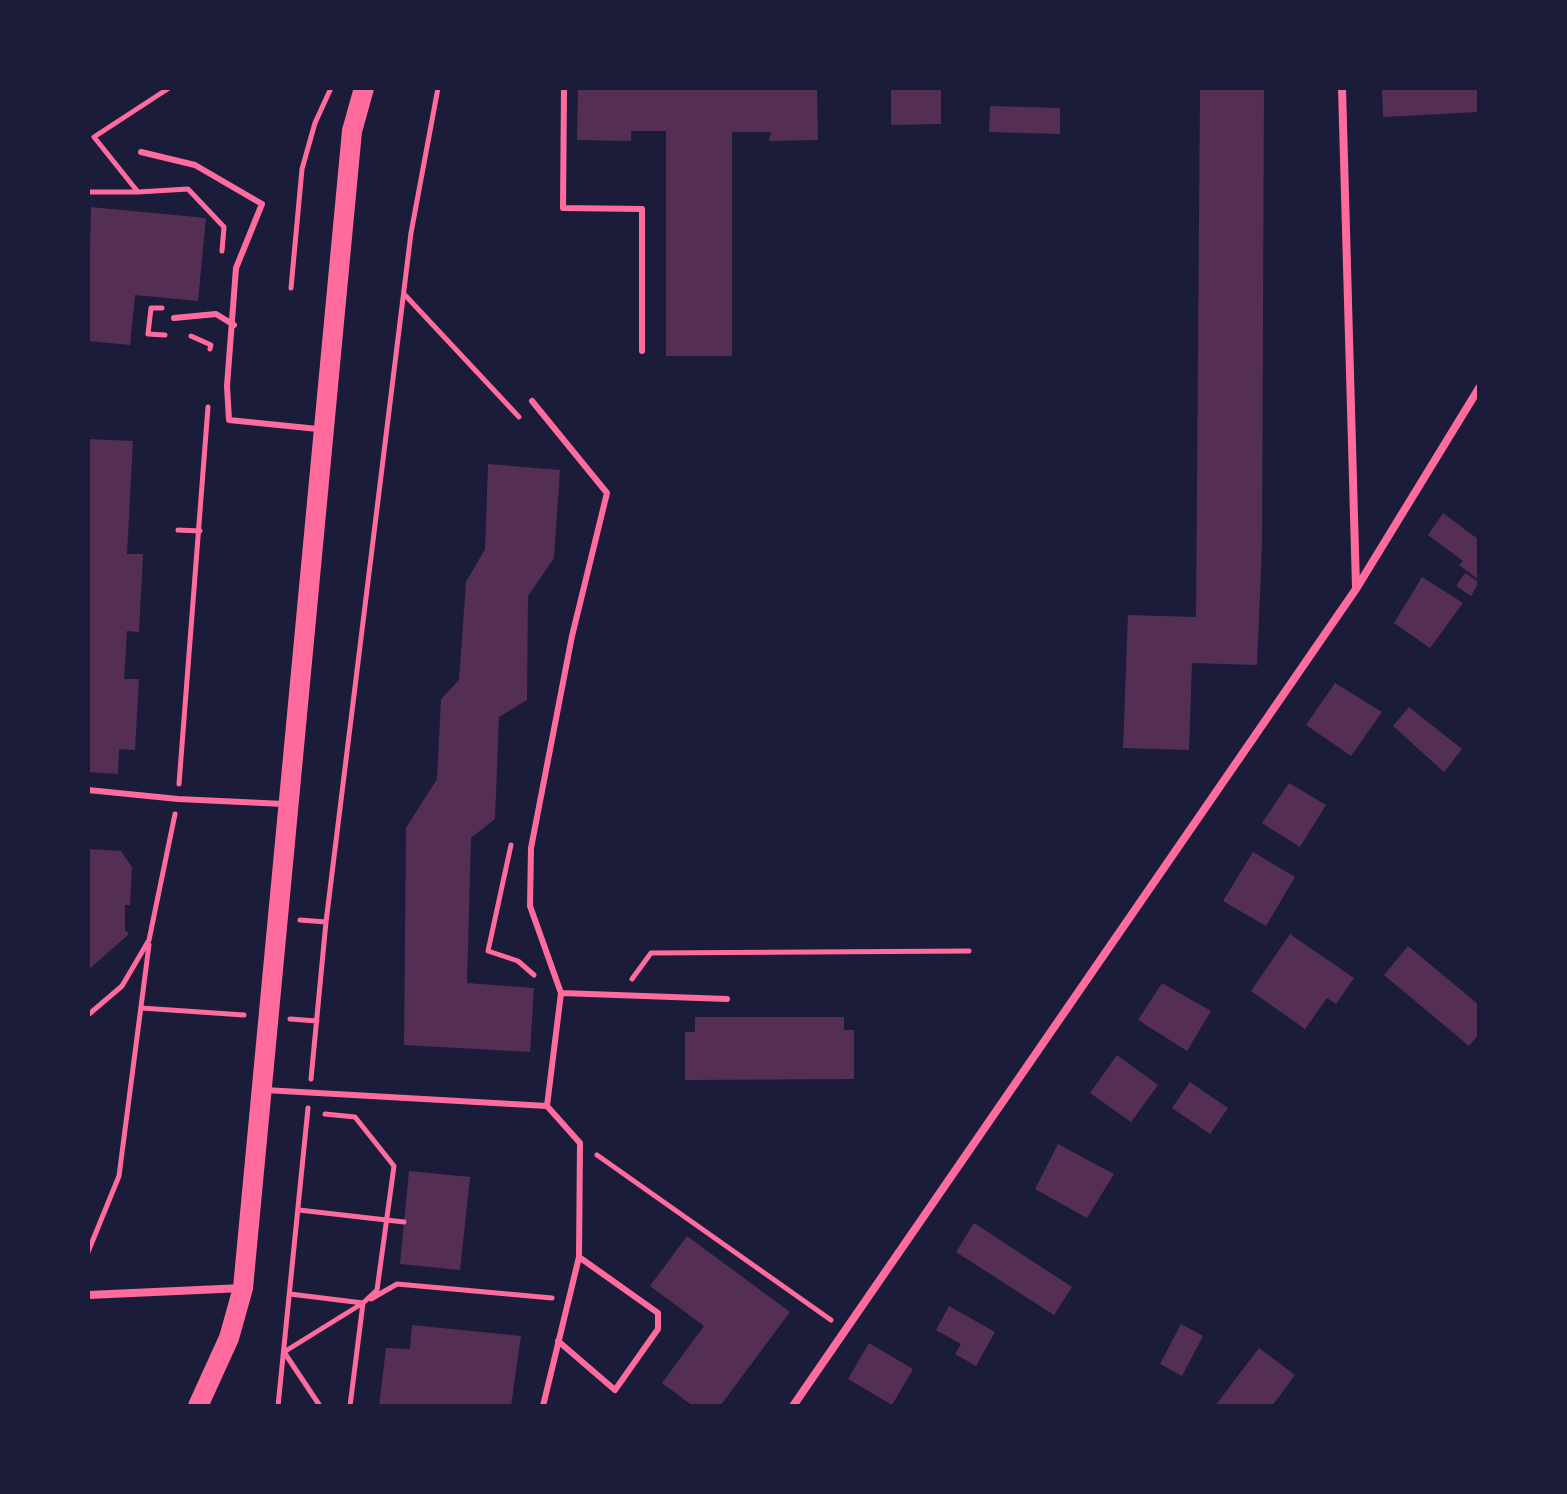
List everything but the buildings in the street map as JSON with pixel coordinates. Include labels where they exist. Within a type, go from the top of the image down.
[{"type":"main road","points":[[198,1406],[229,1338],[243,1288],[265,1090],[286,804],[352,131],[364,88]]},
{"type":"street","points":[[1342,88],[1356,589]]},
{"type":"street","points":[[793,1406],[1356,589],[1479,388]]},
{"type":"street","points":[[88,1295],[243,1288]]},
{"type":"lane","points":[[564,88],[563,208],[642,209],[642,351]]},
{"type":"lane","points":[[141,152],[195,165],[262,204],[236,268],[227,386],[229,420],[323,429]]},
{"type":"lane","points":[[174,318],[216,314],[234,325]]},
{"type":"lane","points":[[532,401],[607,493],[572,636],[531,848],[530,906],[561,993],[547,1106]]},
{"type":"lane","points":[[88,790],[178,799],[286,804]]},
{"type":"lane","points":[[561,993],[727,999]]},
{"type":"lane","points":[[265,1090],[310,1090],[547,1106],[580,1143],[579,1257],[566,1299],[543,1406]]},
{"type":"lane","points":[[558,1341],[615,1390],[658,1329],[658,1313],[579,1257]]},
{"type":"path","points":[[88,142],[169,88]]},
{"type":"path","points":[[291,288],[302,169],[315,123],[331,88]]},
{"type":"path","points":[[278,1406],[317,1021],[404,294],[438,88]]},
{"type":"path","points":[[94,137],[138,192]]},
{"type":"path","points":[[88,192],[188,189],[224,227],[221,266]]},
{"type":"path","points":[[404,294],[526,424]]},
{"type":"path","points":[[165,307],[151,308],[148,334],[172,335]]},
{"type":"path","points":[[184,336],[196,336],[211,345],[210,358]]},
{"type":"path","points":[[88,1252],[119,1176],[149,940],[178,799],[209,398]]},
{"type":"path","points":[[178,530],[200,531]]},
{"type":"path","points":[[511,844],[488,951],[518,961],[538,978],[541,994],[561,993]]},
{"type":"path","points":[[88,1015],[122,986],[149,940]]},
{"type":"path","points":[[627,995],[632,976],[651,953],[969,951]]},
{"type":"path","points":[[141,1008],[317,1021]]},
{"type":"path","points":[[308,1113],[355,1117],[394,1166],[377,1290],[363,1303],[350,1406]]},
{"type":"path","points":[[580,1143],[845,1330]]},
{"type":"path","points":[[299,1210],[404,1222]]},
{"type":"path","points":[[284,1352],[397,1284],[566,1299]]},
{"type":"path","points":[[290,1294],[363,1303]]},
{"type":"path","points":[[284,1352],[320,1406]]}]
